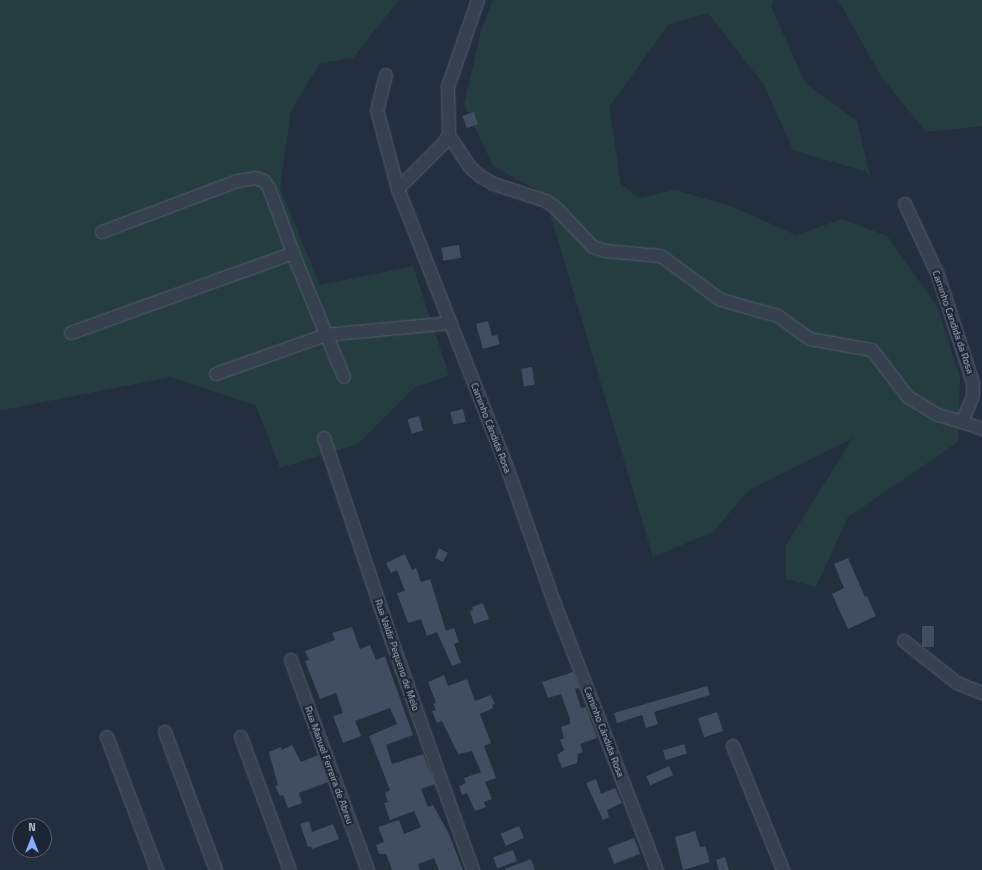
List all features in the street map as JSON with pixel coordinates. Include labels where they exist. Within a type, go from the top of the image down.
[{"type":"street","points":[[478,0],[448,87],[449,135],[470,167],[480,176],[494,184],[546,201],[556,208],[593,247],[605,251],[661,256],[721,300],[778,316],[810,338],[872,350],[908,397],[938,415],[982,429]]},
{"type":"street","name":"Caminho Cândida Rosa","points":[[386,75],[377,110],[398,189],[508,470],[554,602],[657,870]]},
{"type":"street","points":[[398,189],[443,144],[449,135]]},
{"type":"street","points":[[102,232],[238,181],[255,178],[264,181],[269,188],[293,253],[344,377]]},
{"type":"street","name":"Caminho Candida da Rosa","points":[[905,204],[938,275],[973,382],[973,396],[962,422]]},
{"type":"street","points":[[71,333],[293,253]]},
{"type":"street","points":[[216,374],[326,335],[450,323]]},
{"type":"street","name":"Rua Valdir Pequeno de Melo","points":[[324,438],[394,647],[473,870]]},
{"type":"street","points":[[904,641],[957,683],[982,693]]},
{"type":"street","name":"Rua Manuel Ferreira de Abreu","points":[[291,660],[368,870]]},
{"type":"street","points":[[165,732],[216,870]]},
{"type":"street","points":[[107,737],[157,870]]},
{"type":"street","points":[[241,737],[290,870]]},
{"type":"street","points":[[733,746],[783,870]]},
{"type":"green space","points":[[0,0],[399,0],[353,58],[320,63],[291,111],[280,188],[320,285],[413,266],[449,375],[414,388],[358,444],[280,468],[256,406],[171,377],[3,410],[0,409]]},
{"type":"green space","points":[[493,0],[774,0],[771,6],[805,83],[857,121],[871,180],[867,172],[793,150],[764,85],[708,13],[669,24],[609,107],[621,184],[639,198],[675,190],[731,206],[796,235],[842,219],[887,236],[937,306],[960,377],[958,442],[848,517],[816,587],[786,579],[786,545],[853,438],[749,490],[713,532],[653,557],[544,194],[493,166],[464,104],[482,27]]},
{"type":"green space","points":[[838,0],[982,0],[982,126],[926,132],[882,78]]},
{"type":"building","points":[[474,112],[478,124],[467,128],[463,116]]},
{"type":"building","points":[[459,245],[461,258],[443,261],[441,248]]},
{"type":"building","points":[[488,321],[492,336],[497,335],[500,344],[483,349],[476,324]]},
{"type":"building","points":[[532,367],[535,385],[524,386],[521,369]]},
{"type":"building","points":[[463,409],[466,422],[453,425],[450,412]]},
{"type":"building","points":[[419,416],[423,430],[412,434],[407,419]]},
{"type":"building","points":[[439,548],[448,553],[443,562],[435,558]]},
{"type":"building","points":[[405,554],[412,570],[416,568],[421,582],[430,579],[446,631],[454,628],[459,642],[454,644],[461,663],[452,666],[437,632],[427,636],[421,619],[408,623],[397,593],[405,591],[397,570],[391,573],[386,563]]},
{"type":"building","points":[[848,558],[865,597],[867,596],[876,616],[848,629],[832,594],[844,588],[834,564]]},
{"type":"building","points":[[483,603],[489,619],[474,624],[470,611],[473,610],[472,607]]},
{"type":"building","points":[[922,626],[934,626],[934,647],[922,647]]},
{"type":"building","points":[[352,627],[360,649],[370,645],[376,660],[385,656],[413,735],[386,745],[392,764],[423,754],[435,784],[421,789],[428,807],[433,805],[449,834],[463,870],[439,870],[434,858],[418,864],[420,870],[392,870],[386,854],[379,854],[376,845],[384,842],[378,827],[399,820],[404,834],[421,827],[414,811],[390,820],[384,803],[388,802],[385,793],[390,790],[369,736],[397,724],[390,708],[355,721],[361,736],[343,743],[333,716],[343,713],[336,693],[320,699],[305,661],[309,660],[305,651],[335,640],[332,633]]},
{"type":"building","points":[[573,672],[579,688],[575,689],[581,708],[586,707],[597,738],[580,744],[583,752],[578,754],[577,763],[562,768],[557,755],[564,750],[560,740],[564,738],[561,727],[570,724],[570,719],[561,694],[548,698],[542,682]]},
{"type":"building","points":[[444,675],[448,686],[467,679],[475,701],[491,695],[495,704],[492,705],[493,708],[480,714],[491,743],[484,746],[496,778],[485,782],[492,799],[484,802],[486,807],[475,811],[467,793],[462,795],[459,786],[466,783],[464,778],[481,772],[472,751],[458,754],[442,721],[437,723],[432,711],[436,710],[433,704],[436,703],[428,682]]},
{"type":"building","points":[[707,686],[710,695],[654,712],[658,724],[646,728],[642,715],[617,723],[614,713]]},
{"type":"building","points":[[717,712],[723,731],[704,737],[698,718]]},
{"type":"building","points":[[684,744],[687,754],[666,760],[663,750]]},
{"type":"building","points":[[292,745],[301,762],[318,755],[328,782],[299,793],[302,803],[288,808],[283,795],[280,796],[275,786],[278,786],[269,752],[281,747],[282,750]]},
{"type":"building","points":[[669,766],[673,775],[650,785],[646,776]]},
{"type":"building","points":[[596,779],[601,794],[615,788],[622,803],[607,810],[609,817],[603,820],[586,783]]},
{"type":"building","points":[[309,821],[312,832],[333,824],[339,839],[312,849],[311,846],[308,847],[300,824]]},
{"type":"building","points":[[519,826],[524,838],[506,846],[501,834]]},
{"type":"building","points":[[695,831],[700,847],[705,846],[710,862],[683,870],[675,837]]},
{"type":"building","points":[[634,838],[640,854],[614,864],[608,848]]},
{"type":"building","points":[[513,850],[517,861],[497,868],[493,857]]},
{"type":"building","points":[[725,857],[729,870],[719,870],[716,860]]},
{"type":"building","points":[[531,859],[535,870],[505,870],[505,869]]}]
